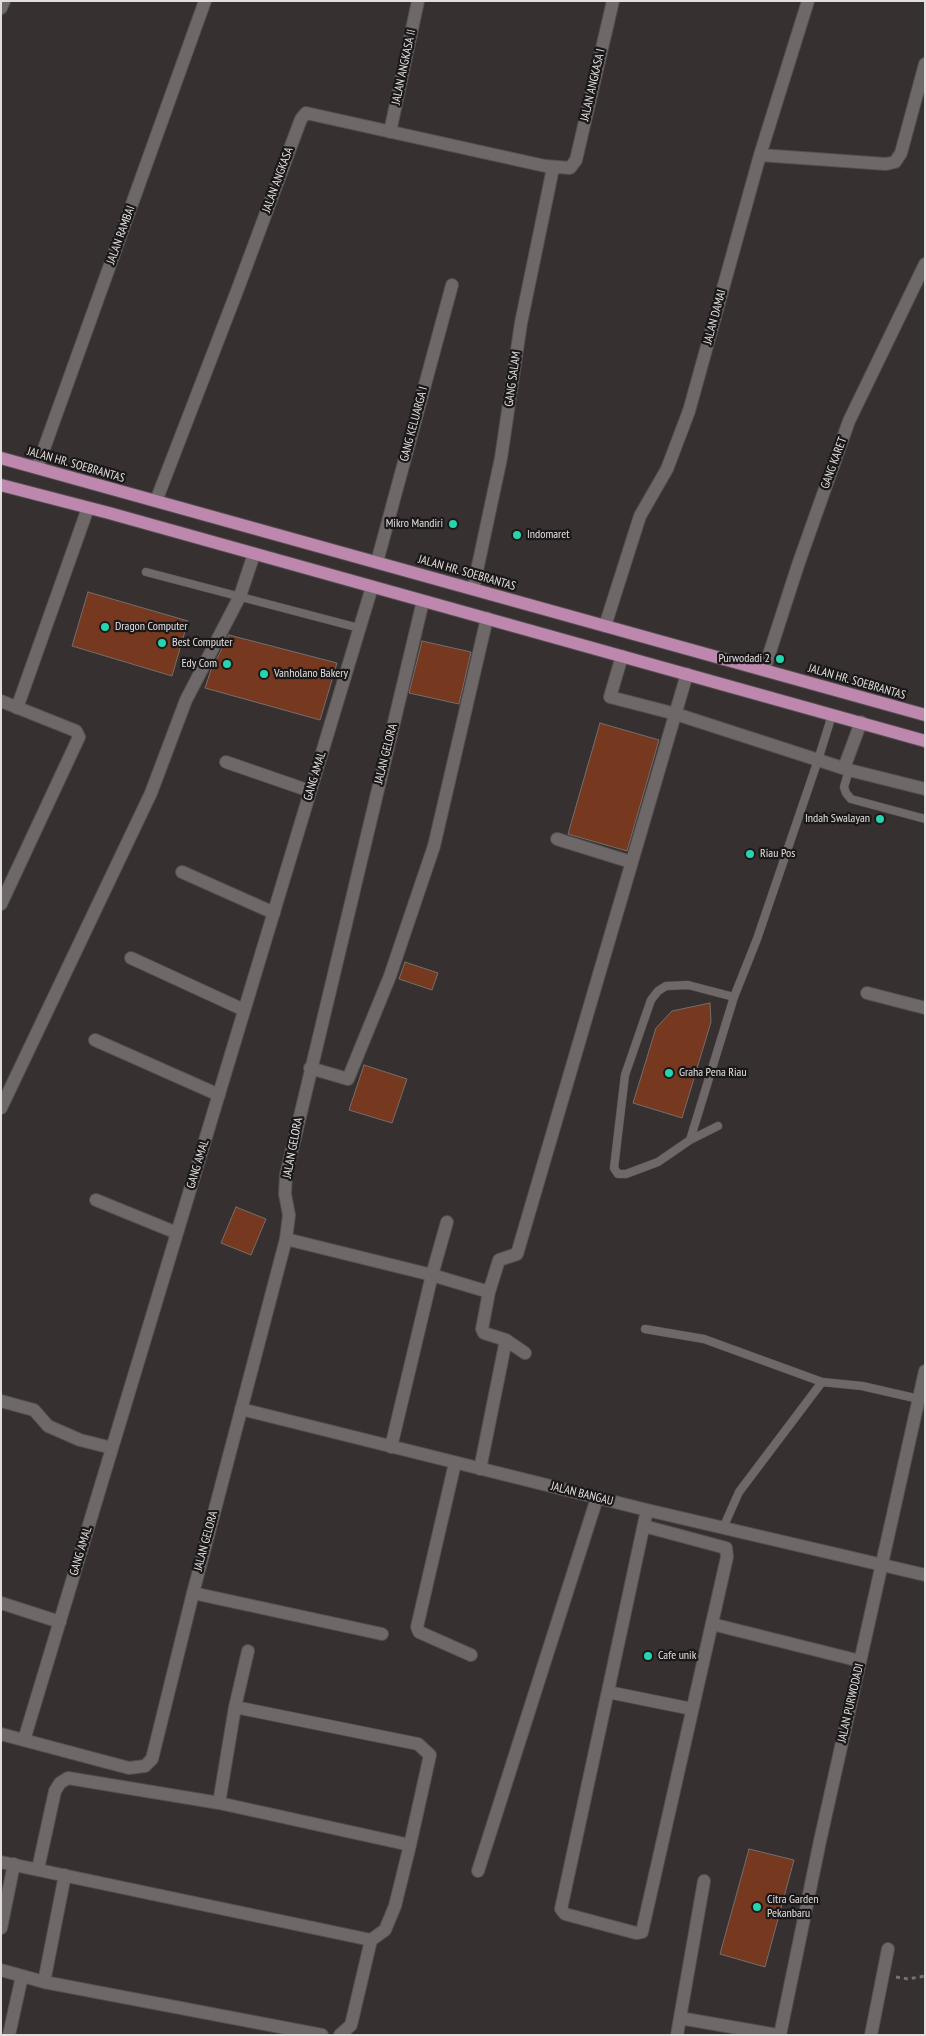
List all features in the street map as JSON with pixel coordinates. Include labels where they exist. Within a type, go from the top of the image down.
[{"type":"main road","name":"JALAN HR. SOEBRANTAS","points":[[1,458],[925,715]]},
{"type":"main road","points":[[1,485],[487,618],[925,741]]},
{"type":"street","points":[[1,8],[4,1]]},
{"type":"street","name":"JALAN RAMBAI","points":[[37,468],[205,1]]},
{"type":"street","name":"JALAN ANGKASA II","points":[[390,132],[418,1]]},
{"type":"street","name":"JALAN ANGKASA I","points":[[570,168],[576,160],[613,1]]},
{"type":"street","name":"JALAN DAMAI","points":[[605,626],[640,516],[667,469],[689,411],[760,155],[808,1]]},
{"type":"street","points":[[760,155],[886,164],[894,162],[901,153],[925,64]]},
{"type":"street","name":"JALAN ANGKASA","points":[[156,501],[237,292],[301,118],[306,113],[553,168],[570,168]]},
{"type":"street","name":"GANG SALAM","points":[[473,590],[501,458],[521,323],[553,168]]},
{"type":"street","name":"GANG KARET","points":[[764,670],[798,565],[849,421],[925,264]]},
{"type":"street","name":"GANG KELUARGA I","points":[[377,562],[452,285]]},
{"type":"street","points":[[17,708],[88,508]]},
{"type":"street","points":[[1,1108],[150,793],[186,700],[240,596],[254,554]]},
{"type":"street","name":"GANG AMAL","points":[[24,1740],[372,587]]},
{"type":"street","name":"JALAN GELORA","points":[[1,1734],[129,1768],[145,1766],[152,1759],[240,1410],[286,1239],[289,1215],[285,1194],[286,1174],[423,601]]},
{"type":"street","points":[[310,1068],[348,1079],[390,976],[434,846],[487,618]]},
{"type":"street","points":[[622,656],[610,697],[676,714],[846,769],[925,790]]},
{"type":"street","points":[[524,1353],[506,1340],[484,1333],[482,1329],[489,1292],[499,1260],[517,1254],[687,674]]},
{"type":"street","points":[[1,702],[76,731],[79,737],[1,904]]},
{"type":"street","points":[[846,769],[861,722]]},
{"type":"street","points":[[226,762],[310,791]]},
{"type":"street","points":[[557,839],[631,862]]},
{"type":"street","points":[[182,872],[274,913]]},
{"type":"street","points":[[131,958],[244,1010]]},
{"type":"street","points":[[867,993],[925,1008]]},
{"type":"street","points":[[95,1040],[219,1095]]},
{"type":"street","points":[[96,1200],[177,1233]]},
{"type":"street","points":[[391,1446],[432,1275],[447,1222]]},
{"type":"street","points":[[286,1239],[432,1275],[489,1292]]},
{"type":"street","points":[[480,1469],[506,1340]]},
{"type":"street","name":"JALAN PURWODADI","points":[[778,2035],[925,1371]]},
{"type":"street","points":[[1,1401],[34,1410],[48,1426],[80,1440],[112,1448]]},
{"type":"street","name":"JALAN BANGAU","points":[[240,1410],[597,1498],[925,1575]]},
{"type":"street","points":[[455,1463],[417,1628],[419,1632],[472,1655]]},
{"type":"street","points":[[478,1871],[597,1498]]},
{"type":"street","points":[[644,1526],[726,1548],[727,1557],[642,1932],[636,1933],[565,1914],[561,1909],[647,1510]]},
{"type":"street","points":[[193,1593],[382,1634]]},
{"type":"street","points":[[1,1604],[60,1622]]},
{"type":"street","points":[[712,1624],[860,1661]]},
{"type":"street","points":[[219,1803],[235,1707],[248,1651]]},
{"type":"street","points":[[608,1692],[692,1709]]},
{"type":"street","points":[[235,1707],[418,1744],[430,1755],[395,1906],[385,1930],[371,1940],[351,2025],[340,2035]]},
{"type":"street","points":[[38,1869],[56,1791],[60,1783],[68,1778],[219,1803],[410,1844]]},
{"type":"street","points":[[1,1862],[371,1940]]},
{"type":"street","points":[[1,1928],[14,1864]]},
{"type":"street","points":[[44,1982],[65,1875]]},
{"type":"street","points":[[676,2035],[704,1881]]},
{"type":"street","points":[[871,2035],[888,1949]]},
{"type":"street","points":[[1,1970],[44,1982],[322,2035]]},
{"type":"street","points":[[9,2035],[22,1976]]},
{"type":"street","points":[[680,2018],[778,2035]]},
{"type":"lane","points":[[146,572],[359,628]]},
{"type":"lane","points":[[690,1140],[734,997],[757,939],[832,714]]},
{"type":"lane","points":[[846,769],[844,787],[851,799],[925,819]]},
{"type":"lane","points":[[718,1126],[690,1140],[658,1162],[626,1174],[618,1174],[614,1168],[625,1075],[651,1000],[658,990],[666,986],[688,985],[734,997]]},
{"type":"lane","points":[[645,1329],[704,1339],[822,1382],[862,1386],[918,1399]]},
{"type":"lane","points":[[723,1528],[739,1492],[822,1382]]},
{"type":"path","points":[[883,1975],[908,1979],[925,1976]]},
{"type":"building","points":[[88,592],[188,621],[172,676],[72,646]]},
{"type":"building","points":[[229,635],[337,663],[320,720],[205,688],[211,670]]},
{"type":"building","points":[[422,641],[471,652],[459,704],[409,693]]},
{"type":"building","points":[[600,723],[659,740],[627,851],[568,834]]},
{"type":"building","points":[[405,962],[438,973],[432,990],[399,979]]},
{"type":"building","name":"Graha Pena Riau","points":[[710,1003],[711,1022],[682,1118],[633,1103],[656,1028],[672,1011]]},
{"type":"building","points":[[364,1065],[407,1079],[392,1123],[349,1110]]},
{"type":"building","points":[[236,1207],[266,1219],[251,1255],[221,1243]]},
{"type":"building","name":"Citra Garden Pekanbaru","points":[[749,1849],[794,1860],[765,1967],[720,1954]]},
{"type":"place","name":"Mikro Mandiri","points":[[453,524]]},
{"type":"place","name":"Indomaret","points":[[517,535]]},
{"type":"place","name":"Dragon Computer","points":[[105,627]]},
{"type":"place","name":"Best Computer","points":[[162,643]]},
{"type":"place","name":"Purwodadi 2","points":[[780,659]]},
{"type":"place","name":"Edy Com","points":[[227,664]]},
{"type":"place","name":"Vanholano Bakery","points":[[264,674]]},
{"type":"place","name":"Indah Swalayan","points":[[880,819]]},
{"type":"place","name":"Riau Pos","points":[[750,854]]},
{"type":"place","name":"Graha Pena Riau","points":[[669,1073]]},
{"type":"place","name":"Cafe unik","points":[[648,1656]]},
{"type":"place","name":"Citra Garden Pekanbaru","points":[[757,1907]]}]
